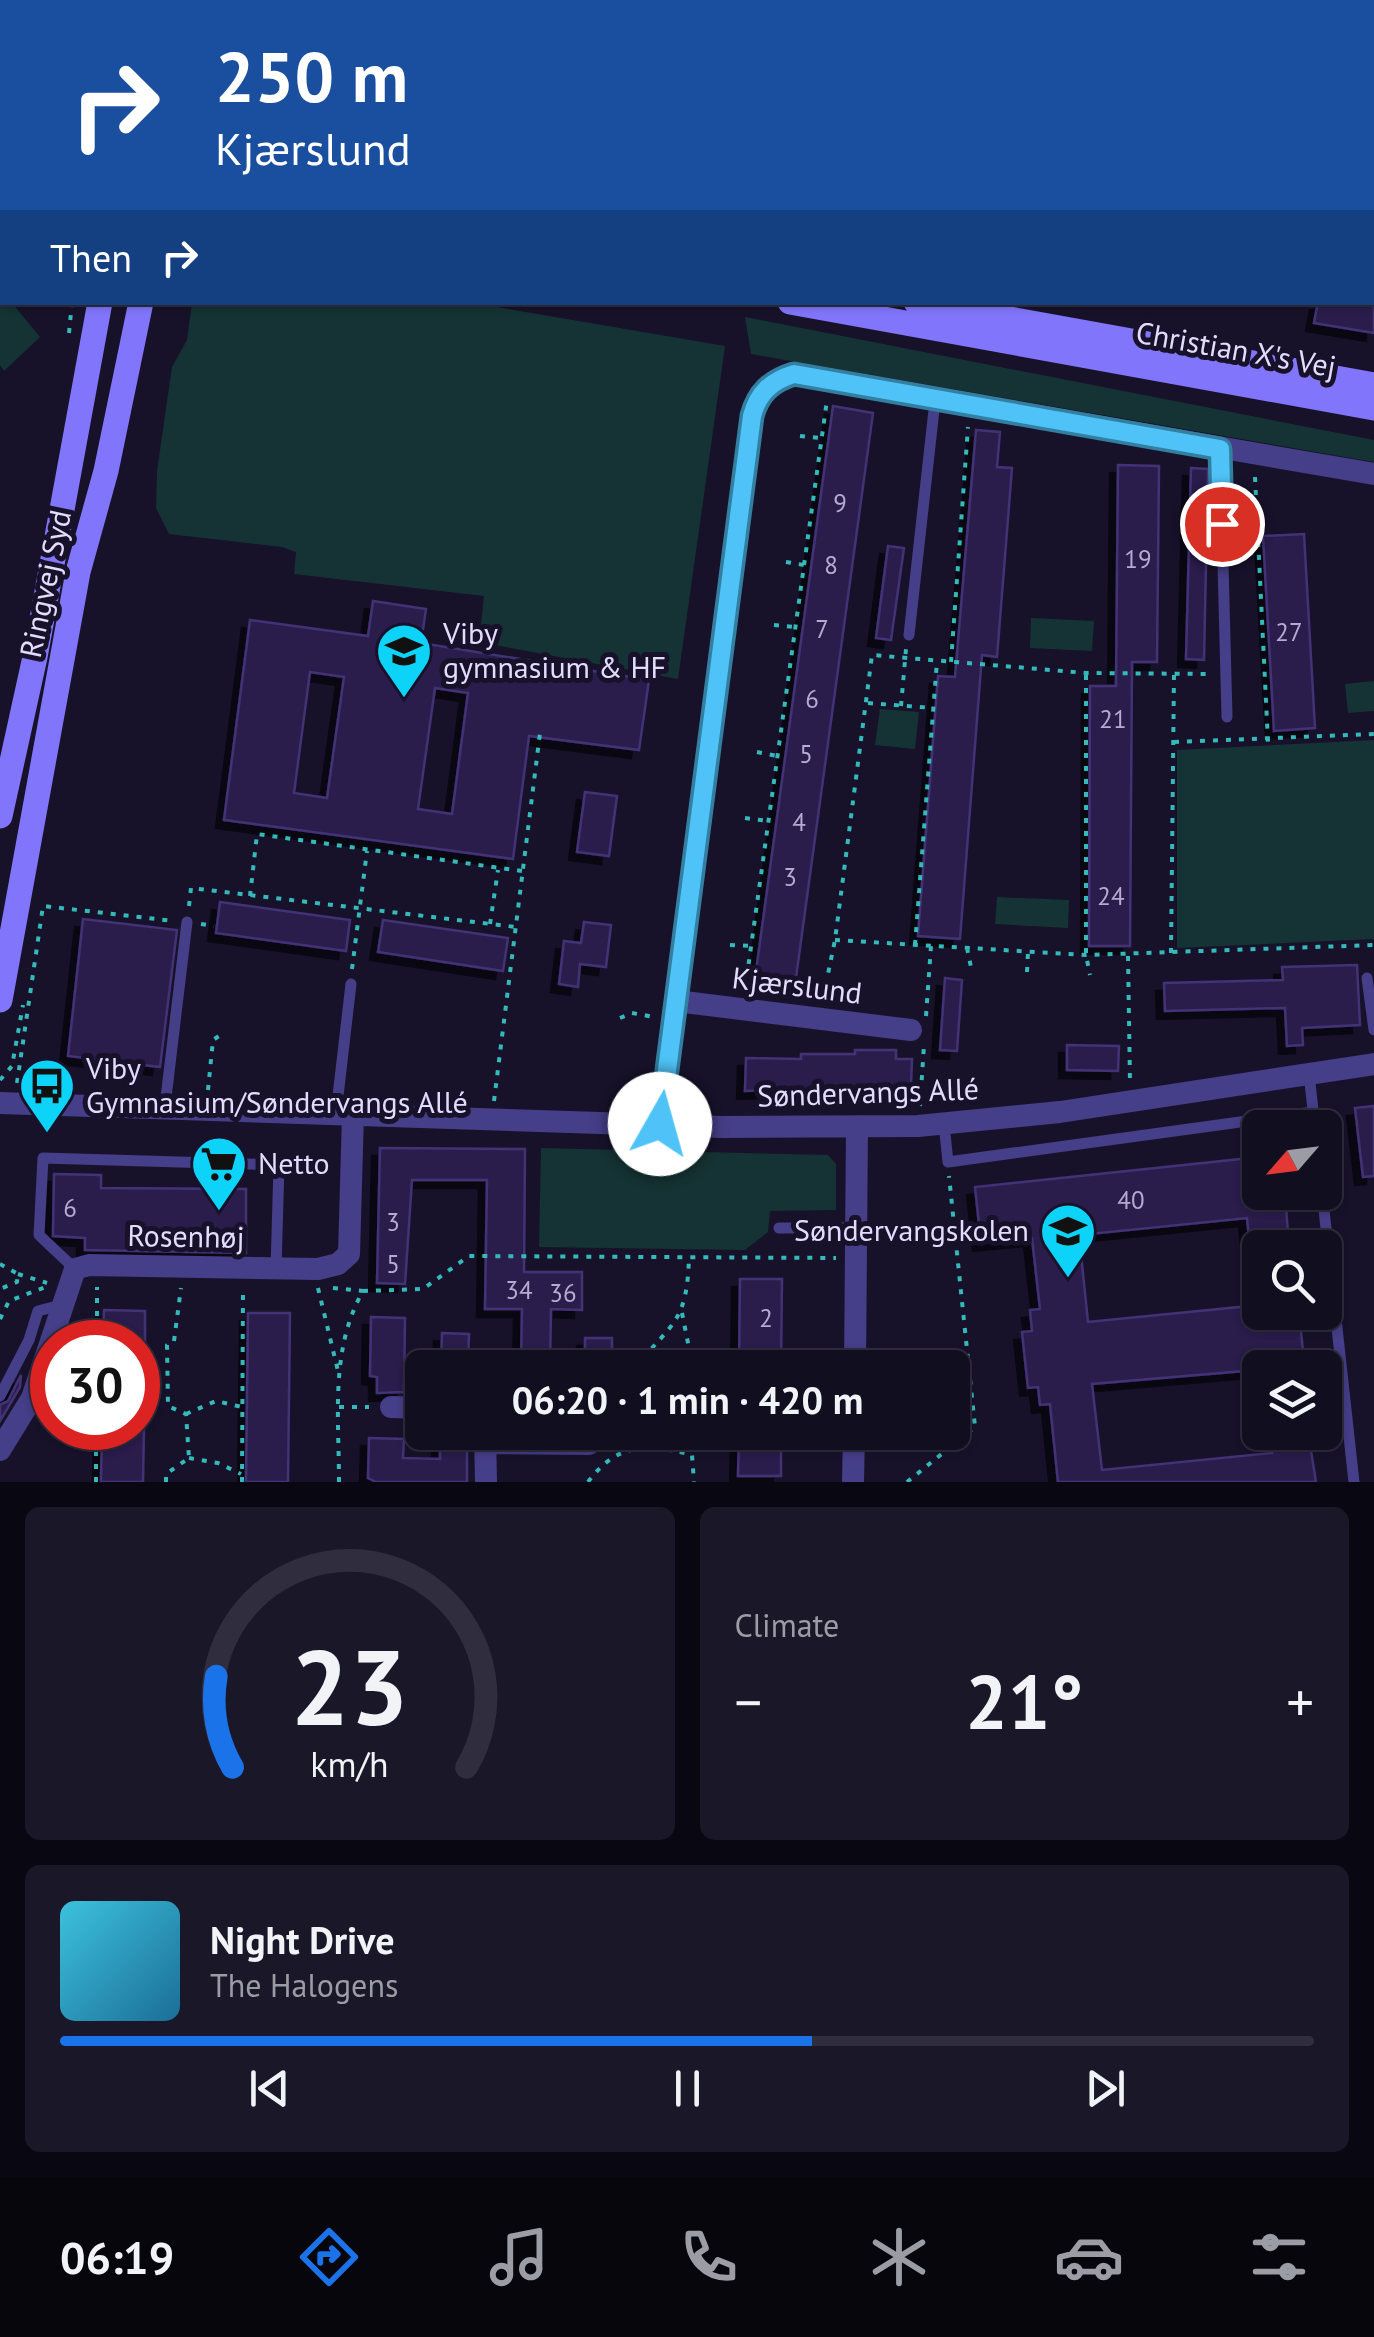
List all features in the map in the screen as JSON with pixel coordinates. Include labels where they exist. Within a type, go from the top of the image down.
[{"type":"main road","name":"Ringvej Syd","points":[[0,816],[35,657],[99,305]]},
{"type":"main road","name":"Ringvej Syd","points":[[0,1000],[78,572],[124,394],[140,305]]},
{"type":"main road","name":"Christian X's Vej","points":[[807,305],[1374,408]]},
{"type":"main road","name":"Christian X's Vej","points":[[933,305],[1374,385]]},
{"type":"street","points":[[660,1124],[752,416],[756,400],[777,379],[794,374],[1374,474]]},
{"type":"street","name":"Kjærslund","points":[[675,1010],[911,1030]]},
{"type":"street","name":"Søndervangs Allé","points":[[7,1103],[857,1127],[944,1124],[1131,1101],[1374,1064]]},
{"type":"street","name":"Rosenhøj","points":[[68,1287],[89,1265],[318,1269],[338,1264],[349,1254],[344,1114]]},
{"type":"street","points":[[855,1350],[857,1127]]},
{"type":"street","points":[[3,1439],[32,1398],[68,1287]]},
{"type":"street","points":[[391,1407],[405,1407]]},
{"type":"street","points":[[485,1450],[486,1482]]},
{"type":"street","points":[[853,1482],[854,1450]]},
{"type":"lane","points":[[909,635],[935,401]]},
{"type":"lane","points":[[1220,449],[1226,717]]},
{"type":"lane","points":[[166,1106],[187,922]]},
{"type":"lane","points":[[1367,978],[1374,1030]]},
{"type":"lane","points":[[344,1114],[350,984]]},
{"type":"lane","points":[[1309,1074],[1313,1110]]},
{"type":"lane","points":[[944,1124],[948,1162],[1242,1122]]},
{"type":"lane","points":[[0,1396],[29,1340],[38,1312],[68,1287],[40,1235],[43,1158],[279,1165],[276,1268]]},
{"type":"lane","points":[[1324,1210],[1354,1482]]},
{"type":"lane","points":[[780,1228],[856,1228]]},
{"type":"path","points":[[728,987],[745,990],[830,381]]},
{"type":"path","points":[[951,662],[970,406]]},
{"type":"path","points":[[800,436],[822,438]]},
{"type":"path","points":[[1254,455],[1268,742]]},
{"type":"path","points":[[786,562],[804,565]]},
{"type":"path","points":[[774,625],[795,628]]},
{"type":"path","points":[[822,1002],[835,940],[872,656],[1086,673],[1226,674]]},
{"type":"path","points":[[901,706],[905,658]]},
{"type":"path","points":[[915,944],[937,661]]},
{"type":"path","points":[[1086,673],[1086,955],[1090,975]]},
{"type":"path","points":[[1171,953],[1174,674]]},
{"type":"path","points":[[868,703],[933,708]]},
{"type":"path","points":[[492,1118],[540,733]]},
{"type":"path","points":[[1173,742],[1268,742],[1374,734]]},
{"type":"path","points":[[757,752],[777,756]]},
{"type":"path","points":[[745,818],[768,821]]},
{"type":"path","points":[[250,896],[257,834],[522,871]]},
{"type":"path","points":[[350,984],[368,852]]},
{"type":"path","points":[[490,924],[498,870]]},
{"type":"path","points":[[7,1103],[43,906],[187,922],[191,888],[516,927]]},
{"type":"path","points":[[835,940],[1086,955],[1374,944]]},
{"type":"path","points":[[730,945],[751,946]]},
{"type":"path","points":[[967,948],[972,972]]},
{"type":"path","points":[[1027,972],[1028,952]]},
{"type":"path","points":[[1128,955],[1131,1101]]},
{"type":"path","points":[[620,1018],[632,1013],[675,1010]]},
{"type":"path","points":[[208,1086],[214,1040],[222,1034]]},
{"type":"path","points":[[907,1482],[976,1427],[948,1162]]},
{"type":"path","points":[[335,1288],[424,1289],[469,1256],[856,1258]]},
{"type":"path","points":[[650,1350],[682,1313],[688,1300],[689,1258]]},
{"type":"path","points":[[0,1264],[18,1274],[41,1279]]},
{"type":"path","points":[[0,1288],[17,1282],[18,1274]]},
{"type":"path","points":[[228,1287],[244,1286],[242,1482]]},
{"type":"path","points":[[97,1287],[97,1320]]},
{"type":"path","points":[[0,1318],[9,1300],[38,1288],[114,1287]]},
{"type":"path","points":[[164,1288],[196,1287]]},
{"type":"path","points":[[180,1288],[174,1341],[168,1346],[168,1406],[186,1414],[216,1401],[242,1406]]},
{"type":"path","points":[[318,1288],[339,1376]]},
{"type":"path","points":[[339,1482],[339,1376],[345,1322],[363,1291]]},
{"type":"path","points":[[682,1313],[689,1350]]},
{"type":"path","points":[[339,1406],[391,1407]]},
{"type":"path","points":[[186,1414],[189,1458]]},
{"type":"path","points":[[96,1450],[96,1482]]},
{"type":"path","points":[[588,1482],[606,1458],[623,1450]]},
{"type":"path","points":[[673,1450],[692,1455],[694,1482]]},
{"type":"path","points":[[166,1482],[166,1474],[189,1458],[218,1463],[242,1475]]},
{"type":"green space","points":[[0,305],[14,305],[40,337],[4,371],[0,365]]},
{"type":"green space","points":[[192,305],[485,305],[725,346],[678,679],[479,642],[484,596],[294,574],[296,552],[282,547],[169,534],[156,508],[157,471],[172,367],[187,340]]},
{"type":"green space","points":[[745,317],[1374,440],[1374,462],[751,354]]},
{"type":"green space","points":[[1031,618],[1094,621],[1092,651],[1030,648]]},
{"type":"green space","points":[[1374,681],[1374,711],[1348,713],[1345,684]]},
{"type":"green space","points":[[880,709],[919,712],[915,749],[875,745]]},
{"type":"green space","points":[[1374,740],[1374,939],[1177,948],[1177,750]]},
{"type":"green space","points":[[997,897],[1069,900],[1068,928],[995,924]]},
{"type":"green space","points":[[541,1148],[828,1155],[836,1164],[836,1210],[770,1211],[768,1232],[745,1250],[539,1247]]},
{"type":"building","points":[[1317,305],[1374,305],[1374,333],[1314,323]]},
{"type":"building","points":[[833,406],[873,413],[795,985],[755,979]]},
{"type":"building","points":[[976,430],[1000,432],[997,467],[1012,468],[997,657],[982,655],[960,939],[918,936],[938,676],[955,677]]},
{"type":"building","points":[[1118,465],[1159,466],[1157,662],[1132,662],[1130,946],[1089,946],[1090,686],[1116,686]]},
{"type":"building","points":[[1191,468],[1208,469],[1204,660],[1186,659]]},
{"type":"building","points":[[1304,534],[1315,728],[1274,731],[1263,536]]},
{"type":"building","points":[[888,546],[904,548],[891,640],[876,638]]},
{"type":"building","points":[[373,601],[426,609],[421,643],[649,680],[639,750],[529,736],[513,859],[224,820],[250,620],[368,636]],"holes":[[[310,672],[344,677],[327,798],[294,793]],[[435,688],[468,693],[452,814],[418,809]]]},
{"type":"building","points":[[585,792],[617,796],[609,856],[577,852]]},
{"type":"building","points":[[220,902],[350,920],[346,951],[216,933]]},
{"type":"building","points":[[83,919],[177,930],[160,1067],[68,1056]]},
{"type":"building","points":[[383,920],[508,938],[503,971],[378,952]]},
{"type":"building","points":[[584,922],[611,925],[606,967],[580,964],[578,987],[559,984],[564,941],[581,943]]},
{"type":"building","points":[[1357,965],[1360,1025],[1302,1028],[1303,1045],[1287,1046],[1285,1008],[1165,1011],[1164,983],[1283,980],[1282,967]]},
{"type":"building","points":[[945,978],[962,980],[957,1051],[940,1050]]},
{"type":"building","points":[[1067,1045],[1119,1046],[1118,1071],[1067,1070]]},
{"type":"building","points":[[855,1050],[896,1050],[896,1059],[912,1059],[911,1085],[745,1091],[746,1058],[801,1059],[801,1054],[855,1054]]},
{"type":"building","points":[[1374,1106],[1374,1176],[1363,1177],[1355,1108]]},
{"type":"building","points":[[380,1148],[525,1149],[524,1272],[582,1272],[582,1310],[551,1309],[550,1350],[521,1350],[522,1309],[485,1309],[487,1180],[412,1180],[405,1284],[377,1283]]},
{"type":"building","points":[[1242,1159],[1242,1210],[1286,1210],[1288,1230],[1248,1230],[1247,1218],[1079,1235],[1088,1322],[1242,1307],[1242,1330],[1301,1330],[1303,1350],[1242,1350],[1242,1371],[1092,1384],[1102,1470],[1272,1453],[1272,1450],[1311,1450],[1316,1482],[1058,1482],[1050,1404],[1040,1405],[1038,1387],[1028,1388],[1022,1332],[1032,1331],[1030,1310],[1040,1309],[1032,1238],[981,1243],[975,1187]]},
{"type":"building","points":[[54,1174],[101,1175],[101,1188],[246,1189],[246,1253],[85,1250],[85,1238],[53,1236]]},
{"type":"building","points":[[740,1279],[782,1279],[781,1350],[739,1350]]},
{"type":"building","points":[[104,1310],[145,1311],[145,1320],[104,1320]]},
{"type":"building","points":[[248,1313],[290,1313],[288,1482],[246,1482]]},
{"type":"building","points":[[371,1317],[405,1318],[404,1392],[377,1393],[377,1377],[370,1376]]},
{"type":"building","points":[[442,1333],[469,1334],[469,1350],[442,1350]]},
{"type":"building","points":[[585,1338],[612,1338],[612,1350],[585,1350]]},
{"type":"building","points":[[21,1375],[20,1387],[0,1421],[0,1405],[8,1401]]},
{"type":"building","points":[[369,1438],[404,1439],[403,1458],[440,1459],[440,1450],[467,1450],[467,1482],[376,1482],[368,1478]]},
{"type":"building","points":[[102,1450],[144,1450],[143,1482],[101,1482]]},
{"type":"building","points":[[739,1450],[781,1450],[781,1476],[738,1476]]},
{"type":"place","name":"Viby gymnasium & HF","points":[[404,700]]},
{"type":"place","name":"Viby Gymnasium/Søndervangs Allé","points":[[47,1135]]},
{"type":"place","name":"Netto","points":[[219,1213]]},
{"type":"place","name":"Søndervangskolen","points":[[1068,1280]]},
{"type":"route","points":[[660,1124],[752,416],[756,400],[766,388],[777,379],[794,374],[1220,449],[1222,524]]}]
